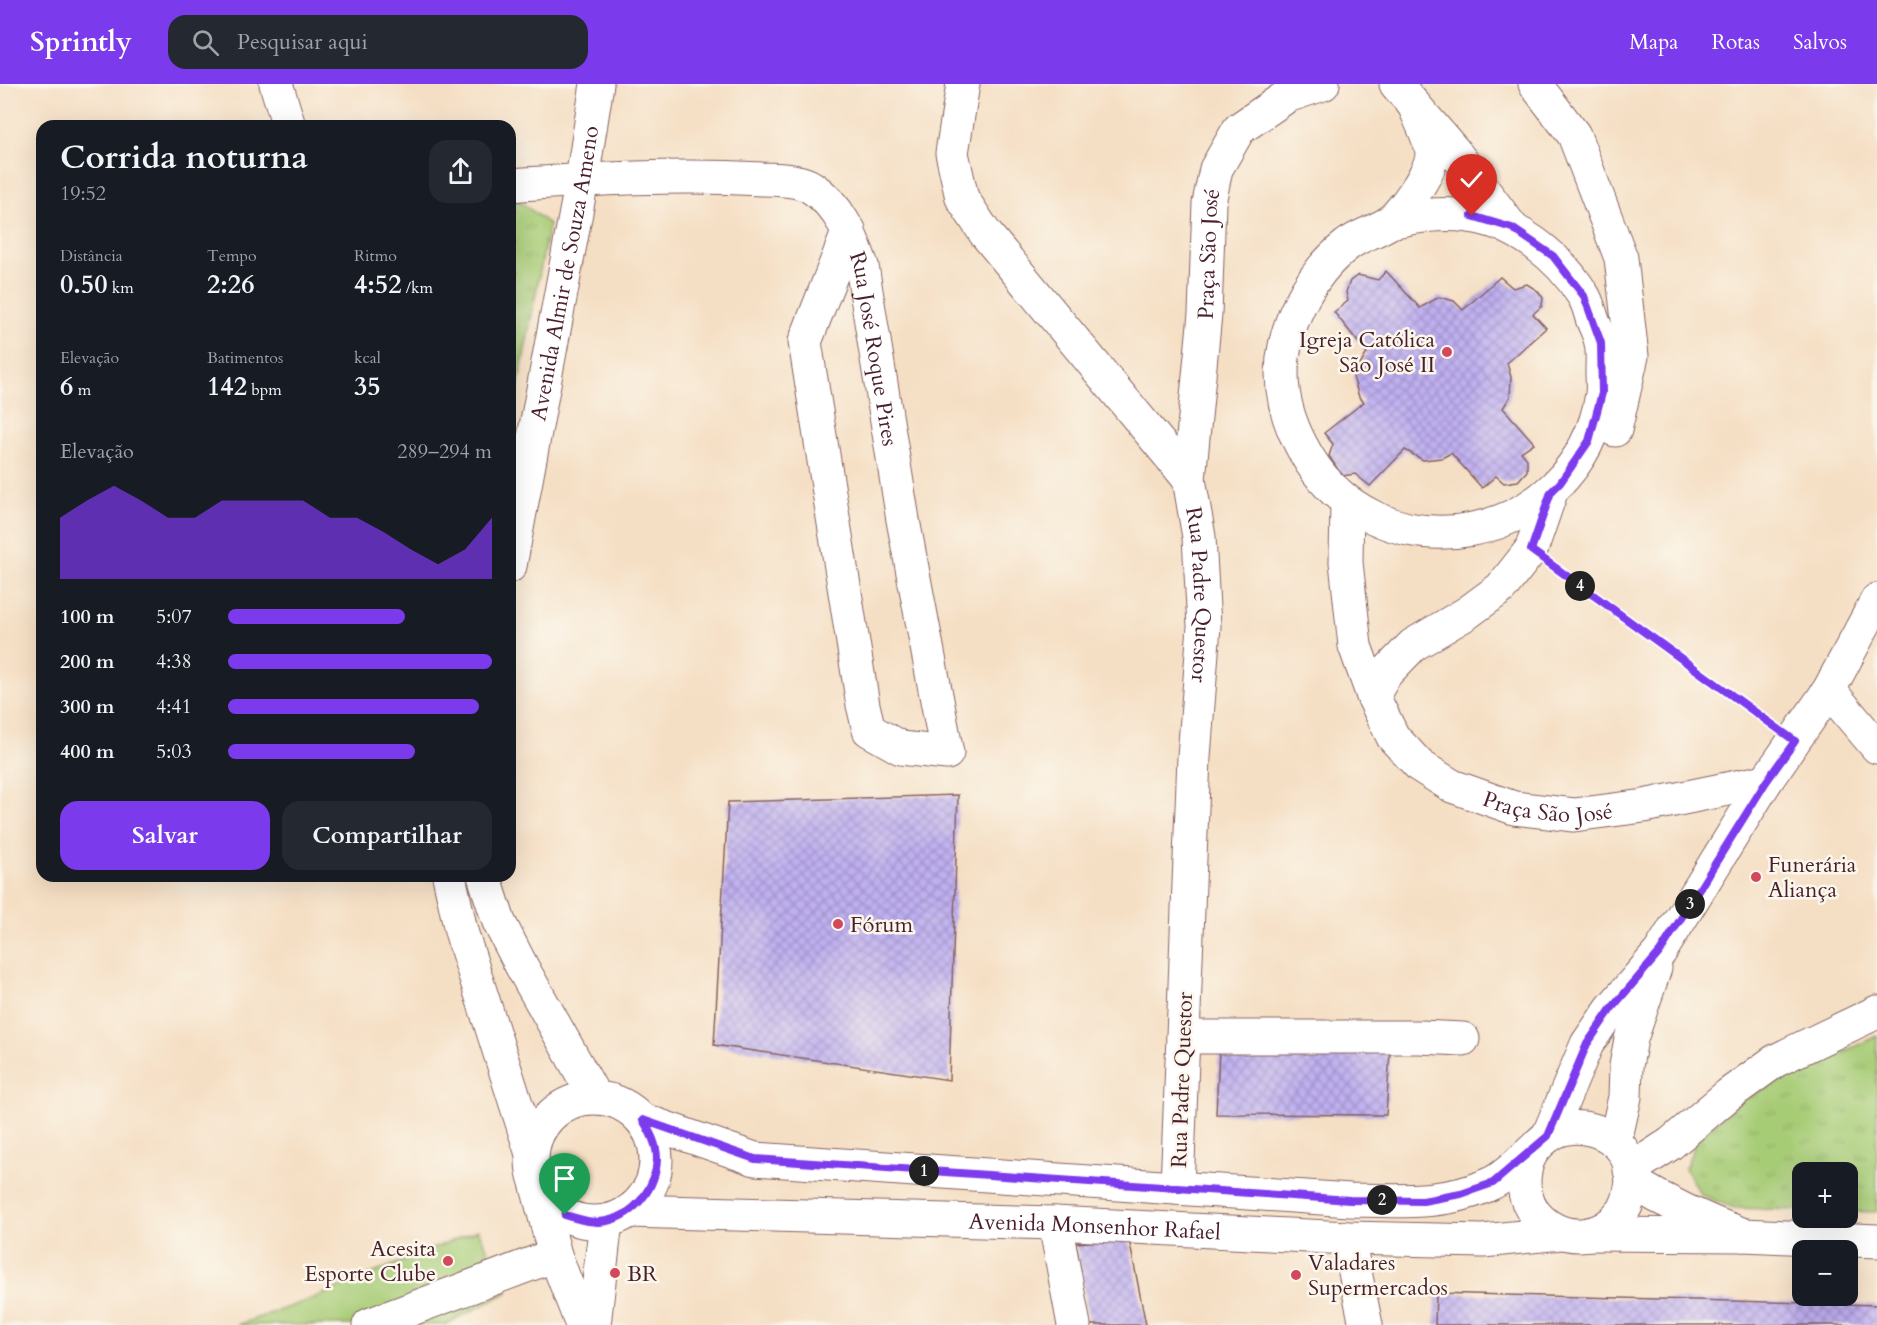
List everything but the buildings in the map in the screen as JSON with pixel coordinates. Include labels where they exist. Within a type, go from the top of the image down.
[{"type":"street","points":[[276,84],[287,120]]},
{"type":"street","name":"Avenida Almir de Souza Ameno","points":[[516,534],[582,180],[597,84]]},
{"type":"street","name":"Rua Padre Questor","points":[[963,84],[952,153],[962,198],[985,233],[1189,479],[1199,537],[1204,626],[1194,757],[1177,1188]]},
{"type":"street","name":"Praça São José","points":[[1189,479],[1205,314],[1209,203],[1216,169],[1239,129],[1287,96],[1323,84]]},
{"type":"street","points":[[1373,696],[1386,673],[1413,645],[1467,613],[1501,588],[1531,550],[1555,488],[1589,441],[1602,393],[1601,343],[1584,296],[1553,256],[1512,228],[1472,216],[1431,214],[1390,222],[1347,245],[1312,281],[1290,325],[1282,374],[1290,423],[1312,467],[1347,502],[1385,523],[1428,532],[1472,531],[1514,516],[1555,488],[1614,434],[1632,356],[1621,258],[1575,135],[1535,84]]},
{"type":"street","points":[[1405,94],[1453,150],[1512,228]]},
{"type":"street","points":[[1390,222],[1419,186],[1427,173],[1432,154],[1405,94]]},
{"type":"street","name":"Rua José Roque Pires","points":[[516,185],[582,180],[734,177],[809,185],[832,203],[849,230],[862,266],[903,520],[947,753],[901,748],[877,735],[869,730],[863,705],[805,342],[849,230]]},
{"type":"street","name":"Praça São José","points":[[1347,502],[1346,562],[1355,646],[1373,696],[1393,736],[1420,766],[1452,786],[1514,808],[1574,815],[1644,806],[1766,782]]},
{"type":"street","points":[[1542,1142],[1565,1129],[1583,1127],[1600,1131],[1615,1142],[1628,1160],[1631,1176],[1629,1200],[1620,1216],[1605,1228],[1574,1233],[1545,1225],[1533,1213],[1526,1197],[1523,1180],[1526,1163],[1542,1142],[1587,1044],[1611,1009],[1660,952],[1766,782],[1828,690],[1877,600]]},
{"type":"street","points":[[1828,690],[1877,747]]},
{"type":"street","points":[[450,882],[461,931],[532,1154]]},
{"type":"street","points":[[486,882],[500,922],[513,949],[595,1097]]},
{"type":"street","points":[[1615,1142],[1625,1097],[1626,1066],[1631,1039],[1660,952]]},
{"type":"street","points":[[1631,1176],[1728,1095],[1775,1061],[1877,1012]]},
{"type":"street","points":[[1183,1037],[1463,1039]]},
{"type":"street","points":[[537,1186],[549,1203],[565,1215],[585,1221],[617,1216],[644,1197],[654,1179],[657,1158],[653,1138],[643,1120],[622,1103],[595,1097],[577,1100],[560,1107],[546,1120],[536,1136],[532,1154],[532,1170],[555,1254],[582,1325]]},
{"type":"street","name":"Avenida Monsenhor Rafael","points":[[643,1120],[755,1159],[1350,1200],[1423,1201],[1461,1194],[1493,1183],[1542,1142]]},
{"type":"street","points":[[1631,1176],[1669,1204],[1697,1218],[1744,1235]]},
{"type":"street","points":[[594,1325],[617,1216]]},
{"type":"street","name":"Avenida Monsenhor Rafael","points":[[617,1216],[1055,1222],[1348,1238],[1483,1241],[1574,1233],[1744,1235],[1877,1241]]},
{"type":"street","points":[[1055,1222],[1074,1325]]},
{"type":"street","points":[[1348,1238],[1366,1325]]},
{"type":"street","points":[[369,1325],[555,1254]]},
{"type":"path","points":[[1531,550],[1795,741]]},
{"type":"green space","points":[[516,201],[519,201],[549,224],[516,397]]},
{"type":"green space","points":[[1877,1036],[1877,1212],[1858,1211],[1858,1162],[1792,1162],[1792,1210],[1734,1208],[1701,1195],[1685,1169],[1698,1137],[1743,1099]]},
{"type":"green space","name":"Acesita Esporte Clube","points":[[478,1230],[508,1292],[445,1325],[237,1325],[306,1301]]},
{"type":"place","name":"Igreja Católica São José II","points":[[1447,352]]},
{"type":"place","name":"Funerária Aliança","points":[[1756,877]]},
{"type":"place","name":"Fórum","points":[[838,924]]},
{"type":"place","name":"Acesita Esporte Clube","points":[[448,1261]]},
{"type":"place","name":"BR","points":[[615,1273]]},
{"type":"place","name":"Valadares Supermercados","points":[[1296,1275]]},
{"type":"route","points":[[565,1215],[585,1221],[606,1221],[629,1211],[644,1197],[654,1179],[657,1158],[653,1138],[643,1120],[755,1159],[1350,1200],[1423,1201],[1461,1194],[1493,1183],[1548,1136],[1587,1044],[1611,1009],[1660,952],[1766,782],[1795,741],[1531,550],[1551,492],[1560,483],[1589,441],[1602,393],[1601,343],[1584,296],[1553,256],[1512,228],[1472,216]]}]
